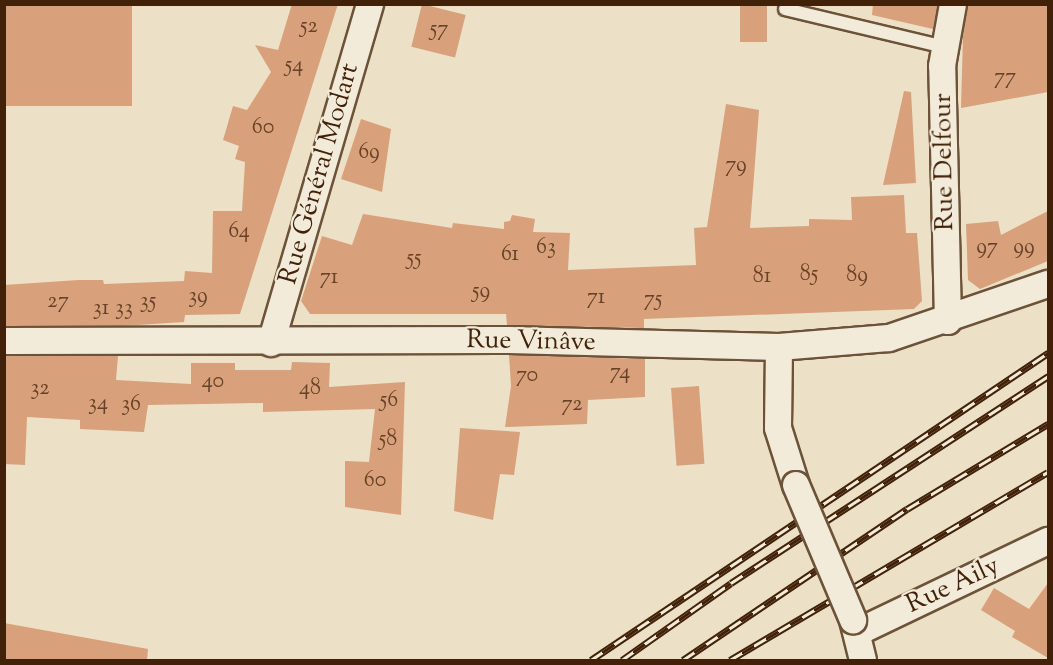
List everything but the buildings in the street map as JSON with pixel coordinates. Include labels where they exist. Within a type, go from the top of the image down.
[{"type":"street","name":"Rue Général Modart","points":[[271,343],[370,4]]},
{"type":"street","name":"Rue Delfour","points":[[948,321],[945,47],[953,4]]},
{"type":"street","name":"Rue Vinâve","points":[[4,341],[271,343],[509,340],[779,346],[889,338],[948,321],[1048,284]]},
{"type":"street","points":[[779,346],[778,428],[796,486],[856,626],[863,660]]},
{"type":"street","name":"Rue Aily","points":[[856,626],[1048,542]]},
{"type":"lane","points":[[785,9],[945,47]]},
{"type":"railway","points":[[591,660],[1048,353]]},
{"type":"railway","points":[[622,660],[731,583],[1048,376]]},
{"type":"railway","points":[[683,660],[907,509],[1048,424]]},
{"type":"railway","points":[[730,660],[1048,472]]}]
